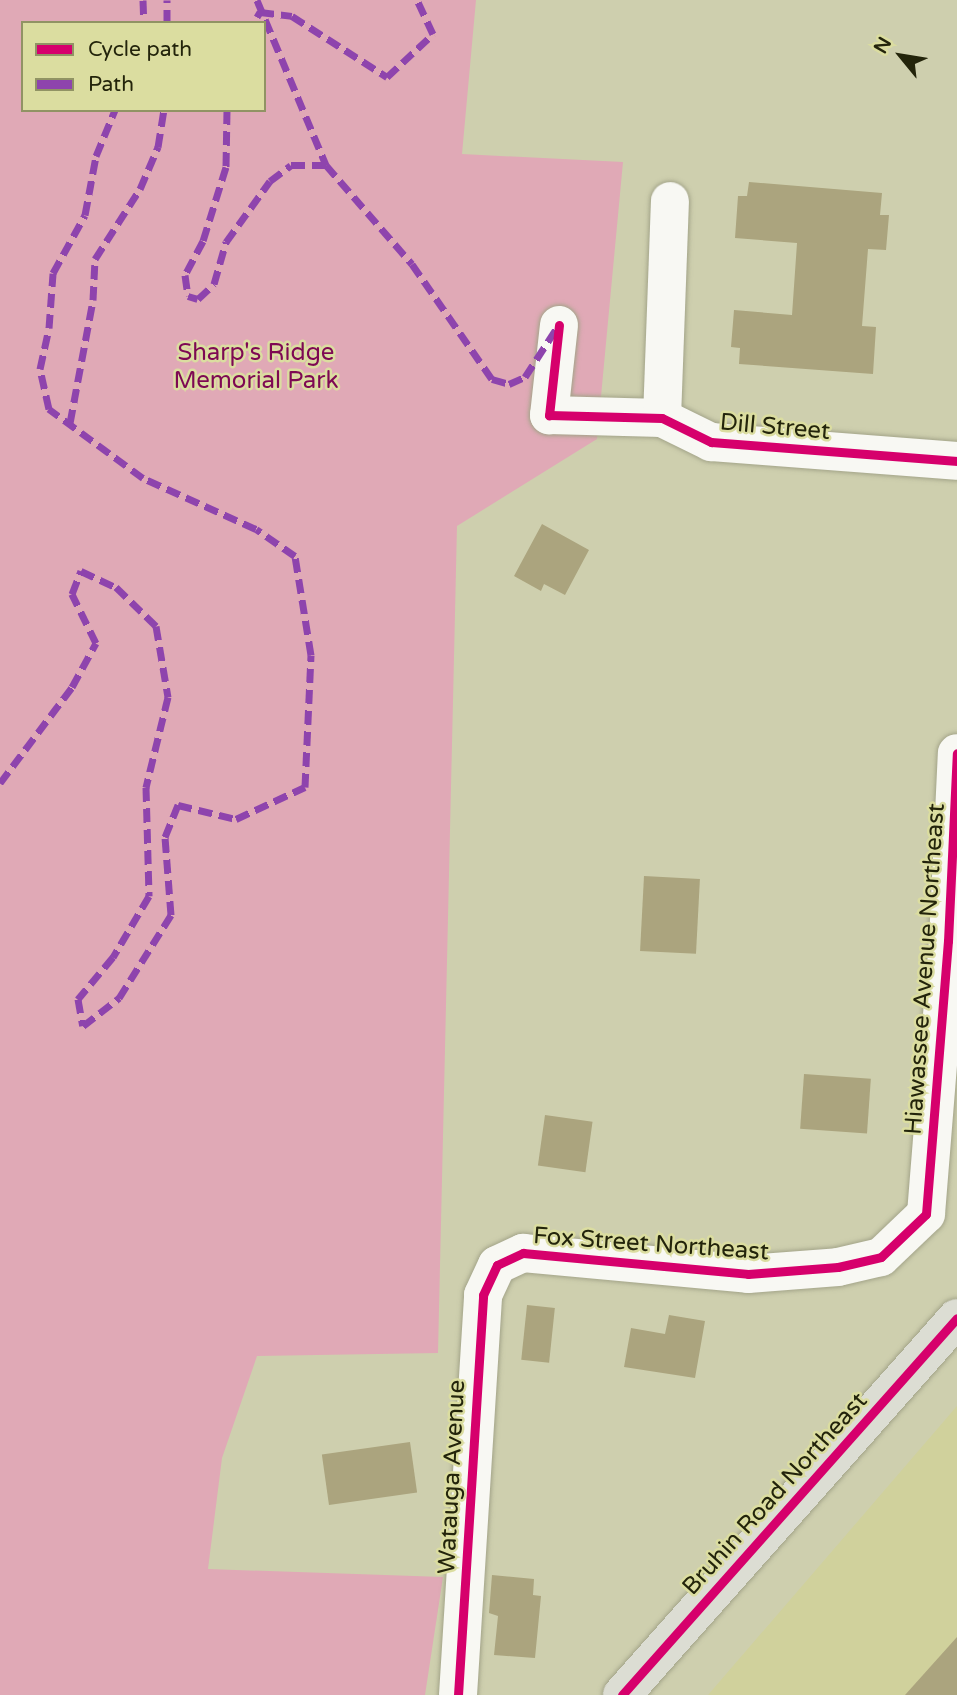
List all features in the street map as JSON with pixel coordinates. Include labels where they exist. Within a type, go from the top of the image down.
[{"type":"main road","name":"Bruhin Road Northeast","points":[[622,1695],[957,1318]]},
{"type":"street","points":[[662,418],[670,201]]},
{"type":"street","name":"Dill Street","points":[[559,325],[549,415],[594,414],[662,418],[711,442],[957,461]]},
{"type":"street","name":"Hiawassee Avenue Northeast","points":[[930,1186],[953,941],[957,753]]},
{"type":"street","name":"Fox Street Northeast","points":[[497,1265],[523,1253],[748,1274],[838,1267],[881,1257],[926,1214],[930,1186]]},
{"type":"street","name":"Watauga Avenue","points":[[458,1695],[483,1295],[497,1265]]},
{"type":"shaded area","points":[[957,1406],[957,1695],[708,1695],[852,1528]]},
{"type":"green space","name":"Sharp's Ridge Memorial Park","points":[[0,0],[476,0],[462,154],[623,162],[597,439],[457,526],[438,1353],[257,1356],[222,1458],[208,1569],[443,1577],[425,1695],[0,1695]]},
{"type":"building","points":[[749,182],[882,193],[880,215],[889,215],[886,250],[868,249],[862,326],[876,327],[873,374],[739,364],[740,348],[731,347],[734,310],[792,315],[797,243],[735,238],[738,196],[747,196]]},
{"type":"building","points":[[542,524],[589,550],[565,595],[544,584],[541,591],[514,576]]},
{"type":"building","points":[[644,876],[700,879],[696,954],[640,951]]},
{"type":"building","points":[[804,1074],[871,1079],[867,1134],[800,1129]]},
{"type":"building","points":[[545,1115],[593,1122],[585,1172],[538,1166]]},
{"type":"building","points":[[527,1305],[555,1308],[549,1363],[521,1360]]},
{"type":"building","points":[[669,1315],[705,1321],[695,1378],[624,1367],[631,1328],[665,1334]]},
{"type":"building","points":[[410,1442],[417,1493],[329,1505],[322,1454]]},
{"type":"building","points":[[492,1575],[534,1579],[533,1595],[541,1596],[535,1658],[494,1655],[498,1616],[489,1613]]},
{"type":"building","points":[[957,1637],[957,1695],[905,1695]]},
{"type":"marked path","points":[[143,0],[144,21]]},
{"type":"marked path","points":[[167,0],[167,21]]},
{"type":"marked path","points":[[257,0],[266,21]]},
{"type":"marked path","points":[[257,17],[260,12],[292,16],[387,77],[433,34],[417,0]]},
{"type":"marked path","points":[[266,22],[326,165],[412,264],[492,379],[509,384],[525,377],[556,329]]},
{"type":"marked path","points":[[0,783],[72,687],[96,643],[72,594],[81,571],[116,587],[156,626],[168,697],[146,787],[149,896],[113,957],[78,999],[83,1026],[119,998],[171,915],[165,837],[178,805],[236,819],[305,787],[311,655],[295,556],[256,529],[143,478],[49,409],[40,369],[49,328],[53,273],[85,215],[96,156],[114,112]]},
{"type":"marked path","points":[[70,423],[93,300],[95,259],[140,189],[158,147],[164,112]]},
{"type":"marked path","points":[[227,112],[226,167],[203,241],[185,275],[188,296],[198,299],[214,284],[226,242],[270,181],[291,165],[326,165]]},
{"type":"cycle path","points":[[559,325],[549,415],[662,418],[711,442],[957,461]]},
{"type":"cycle path","points":[[458,1695],[483,1295],[497,1265],[523,1253],[748,1274],[838,1267],[881,1257],[926,1214],[948,941],[957,753]]},
{"type":"cycle path","points":[[622,1695],[957,1318]]}]
